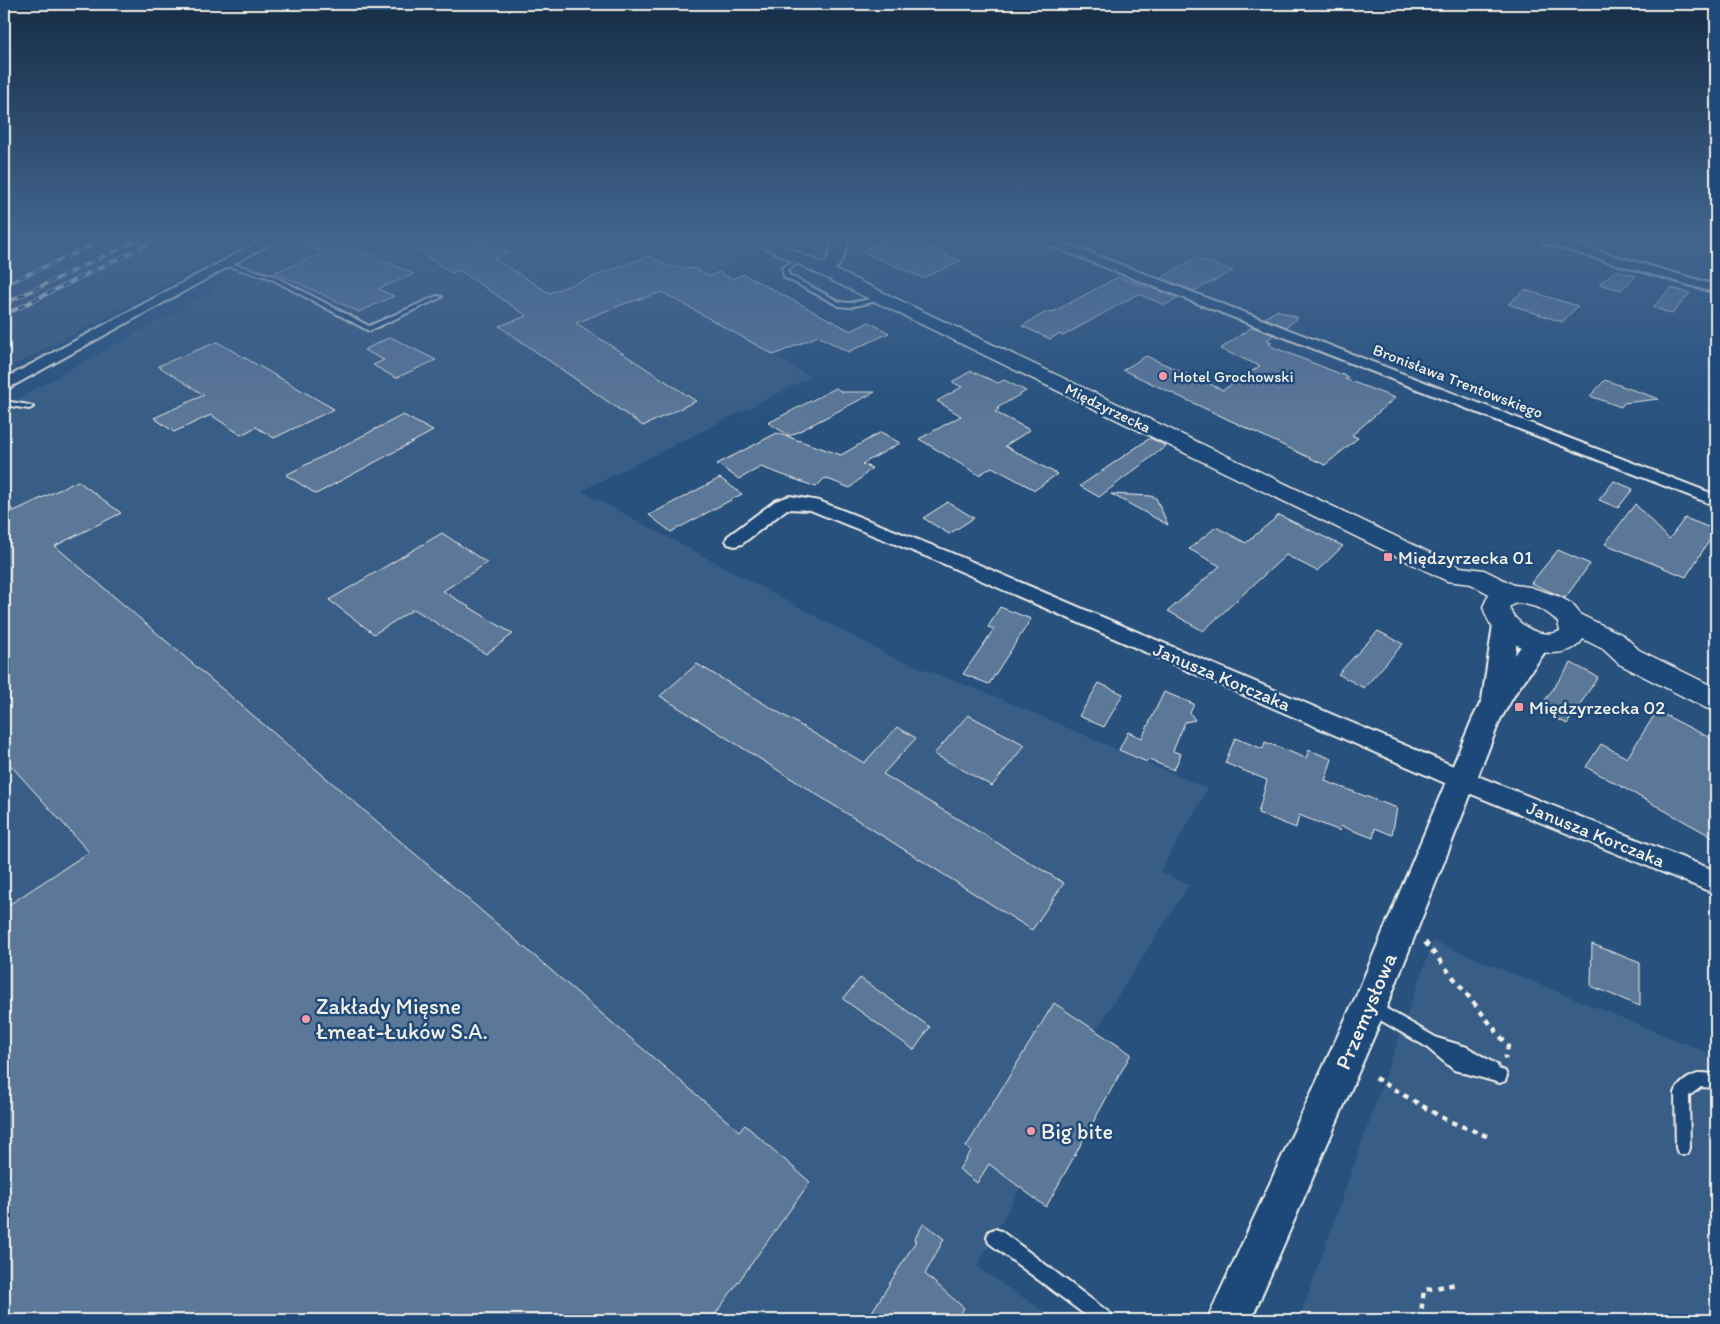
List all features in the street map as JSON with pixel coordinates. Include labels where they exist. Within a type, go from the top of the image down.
[{"type":"main road","name":"Międzyrzecka","points":[[888,302],[1456,575],[1464,586],[1505,609],[1521,636],[1539,642]]},
{"type":"main road","points":[[1505,609],[1532,596],[1547,601],[1561,609],[1571,631],[1605,653],[1629,657],[1716,700]]},
{"type":"main road","points":[[1539,642],[1557,643],[1571,631]]},
{"type":"street","points":[[4,385],[157,302]]},
{"type":"street","name":"Bronisława Trentowskiego","points":[[1205,302],[1716,501]]},
{"type":"street","name":"Janusza Korczaka","points":[[735,540],[780,505],[790,502],[813,505],[942,556],[1462,780],[1716,883]]},
{"type":"street","name":"Przemysłowa","points":[[1495,699],[1505,609]]},
{"type":"street","name":"Przemysłowa","points":[[1229,1320],[1369,1006],[1488,713],[1495,699],[1539,642]]},
{"type":"lane","points":[[319,302],[370,329],[430,302]]},
{"type":"lane","points":[[835,302],[850,305],[867,302]]},
{"type":"lane","points":[[4,403],[29,407]]},
{"type":"lane","points":[[1369,1006],[1430,1041],[1459,1064],[1500,1076]]},
{"type":"lane","points":[[1683,1148],[1682,1093],[1693,1082],[1709,1079],[1716,1081]]},
{"type":"lane","points":[[995,1237],[1105,1320]]},
{"type":"path","points":[[1423,940],[1508,1046],[1500,1076]]},
{"type":"path","points":[[1374,1078],[1446,1120],[1492,1138]]},
{"type":"path","points":[[1420,1320],[1424,1290],[1456,1284]]},
{"type":"shaded area","points":[[4,302],[134,302],[4,370]]},
{"type":"shaded area","name":"Zakłady Mięsne Łmeat-Łuków S.A.","points":[[193,302],[678,302],[811,377],[582,491],[892,657],[997,697],[1208,789],[1160,872],[1189,885],[1096,1030],[1131,1054],[1046,1207],[1020,1188],[977,1267],[1057,1320],[4,1320],[4,406]]},
{"type":"shaded area","points":[[1433,941],[1716,1056],[1716,1320],[1299,1320]]},
{"type":"building","points":[[338,302],[381,302],[359,312]]},
{"type":"building","points":[[506,302],[631,302],[576,323],[696,401],[643,426],[499,326],[527,316]]},
{"type":"building","points":[[679,302],[796,302],[851,331],[869,322],[889,333],[848,352],[818,336],[774,355]]},
{"type":"building","points":[[1072,302],[1124,302],[1063,336],[1059,334],[1050,339],[1022,326],[1048,311],[1051,313]]},
{"type":"building","points":[[1157,302],[1171,302],[1165,305]]},
{"type":"building","points":[[1511,302],[1564,302],[1578,306],[1562,322],[1508,304]]},
{"type":"building","points":[[1658,302],[1682,302],[1672,314],[1653,307]]},
{"type":"building","points":[[1277,310],[1298,318],[1286,327],[1265,318]]},
{"type":"building","points":[[1252,327],[1274,335],[1267,340],[1272,342],[1269,344],[1273,347],[1348,377],[1345,379],[1395,398],[1352,435],[1358,438],[1325,465],[1123,370],[1146,356],[1223,390],[1260,366],[1220,349]]},
{"type":"building","points":[[390,337],[436,360],[396,378],[373,365],[384,360],[364,350]]},
{"type":"building","points":[[217,342],[334,409],[274,438],[256,427],[241,435],[211,415],[174,432],[154,418],[204,395],[158,366]]},
{"type":"building","points":[[971,371],[998,383],[1004,380],[1026,391],[997,408],[999,409],[995,412],[1030,430],[1005,446],[1057,474],[1035,490],[992,467],[979,475],[919,439],[961,416],[937,401],[962,387],[952,382]]},
{"type":"building","points":[[1605,380],[1659,399],[1624,403],[1621,407],[1590,396]]},
{"type":"building","points":[[836,388],[842,392],[875,392],[790,436],[768,423]]},
{"type":"building","points":[[403,415],[433,431],[316,494],[286,475]]},
{"type":"building","points":[[881,432],[900,443],[862,464],[872,468],[850,488],[825,478],[816,487],[761,467],[739,479],[717,464],[777,433],[841,455]]},
{"type":"building","points":[[1150,438],[1166,446],[1099,497],[1080,486]]},
{"type":"building","points":[[720,478],[742,494],[671,532],[649,515]]},
{"type":"building","name":"Zakłady Mięsne Łmeat-Łuków S.A.","points":[[78,481],[121,513],[55,546],[739,1131],[745,1125],[810,1182],[711,1320],[4,1320],[4,908],[89,852],[4,758],[4,502],[14,511]]},
{"type":"building","points":[[1614,481],[1633,489],[1618,508],[1599,500]]},
{"type":"building","points":[[1111,494],[1151,496],[1156,498],[1168,525]]},
{"type":"building","points":[[948,502],[974,518],[949,534],[923,518]]},
{"type":"building","points":[[1635,504],[1669,539],[1685,518],[1716,530],[1686,577],[1605,544]]},
{"type":"building","points":[[1279,515],[1343,546],[1317,571],[1286,555],[1203,631],[1168,611],[1220,566],[1189,549],[1216,527],[1246,543]]},
{"type":"building","points":[[442,533],[487,563],[443,591],[513,634],[486,654],[414,609],[374,634],[329,600]]},
{"type":"building","points":[[1558,550],[1590,564],[1565,598],[1531,583]]},
{"type":"building","points":[[1000,607],[1031,619],[989,684],[963,674],[994,629],[988,627]]},
{"type":"building","points":[[1378,631],[1403,644],[1364,688],[1338,674]]},
{"type":"building","points":[[1571,663],[1598,677],[1567,724],[1539,709]]},
{"type":"building","points":[[697,664],[864,763],[897,727],[916,738],[883,774],[1064,883],[1032,930],[660,696]]},
{"type":"building","points":[[1099,683],[1123,694],[1104,727],[1079,716]]},
{"type":"building","points":[[1164,692],[1194,704],[1190,713],[1195,720],[1185,722],[1173,751],[1181,754],[1174,770],[1149,760],[1147,762],[1119,750],[1128,732],[1142,738]]},
{"type":"building","points":[[1657,711],[1716,741],[1716,839],[1586,767],[1601,744],[1627,758]]},
{"type":"building","points":[[968,715],[1025,745],[992,786],[934,754]]},
{"type":"building","points":[[1235,738],[1263,749],[1265,742],[1306,758],[1309,750],[1332,759],[1325,781],[1397,808],[1392,835],[1375,828],[1373,838],[1341,826],[1340,831],[1299,815],[1296,828],[1258,813],[1267,780],[1225,763]]},
{"type":"building","points":[[1592,944],[1640,963],[1640,1006],[1591,986]]},
{"type":"building","points":[[860,978],[930,1027],[914,1050],[843,999]]},
{"type":"building","points":[[1054,1003],[1131,1054],[1046,1207],[989,1164],[977,1183],[959,1169],[971,1151],[966,1147]]},
{"type":"building","points":[[924,1223],[944,1239],[925,1274],[964,1308],[957,1320],[867,1320],[916,1241],[914,1240]]},
{"type":"railway","points":[[4,304],[9,302]]},
{"type":"railway","points":[[4,315],[31,302]]},
{"type":"place","name":"Hotel Grochowski","points":[[1163,376]]},
{"type":"place","name":"Międzyrzecka 01","points":[[1388,557]]},
{"type":"place","name":"Międzyrzecka 02","points":[[1519,707]]},
{"type":"place","name":"Zakłady Mięsne Łmeat-Łuków S.A.","points":[[306,1019]]},
{"type":"place","name":"Big bite","points":[[1031,1131]]}]
